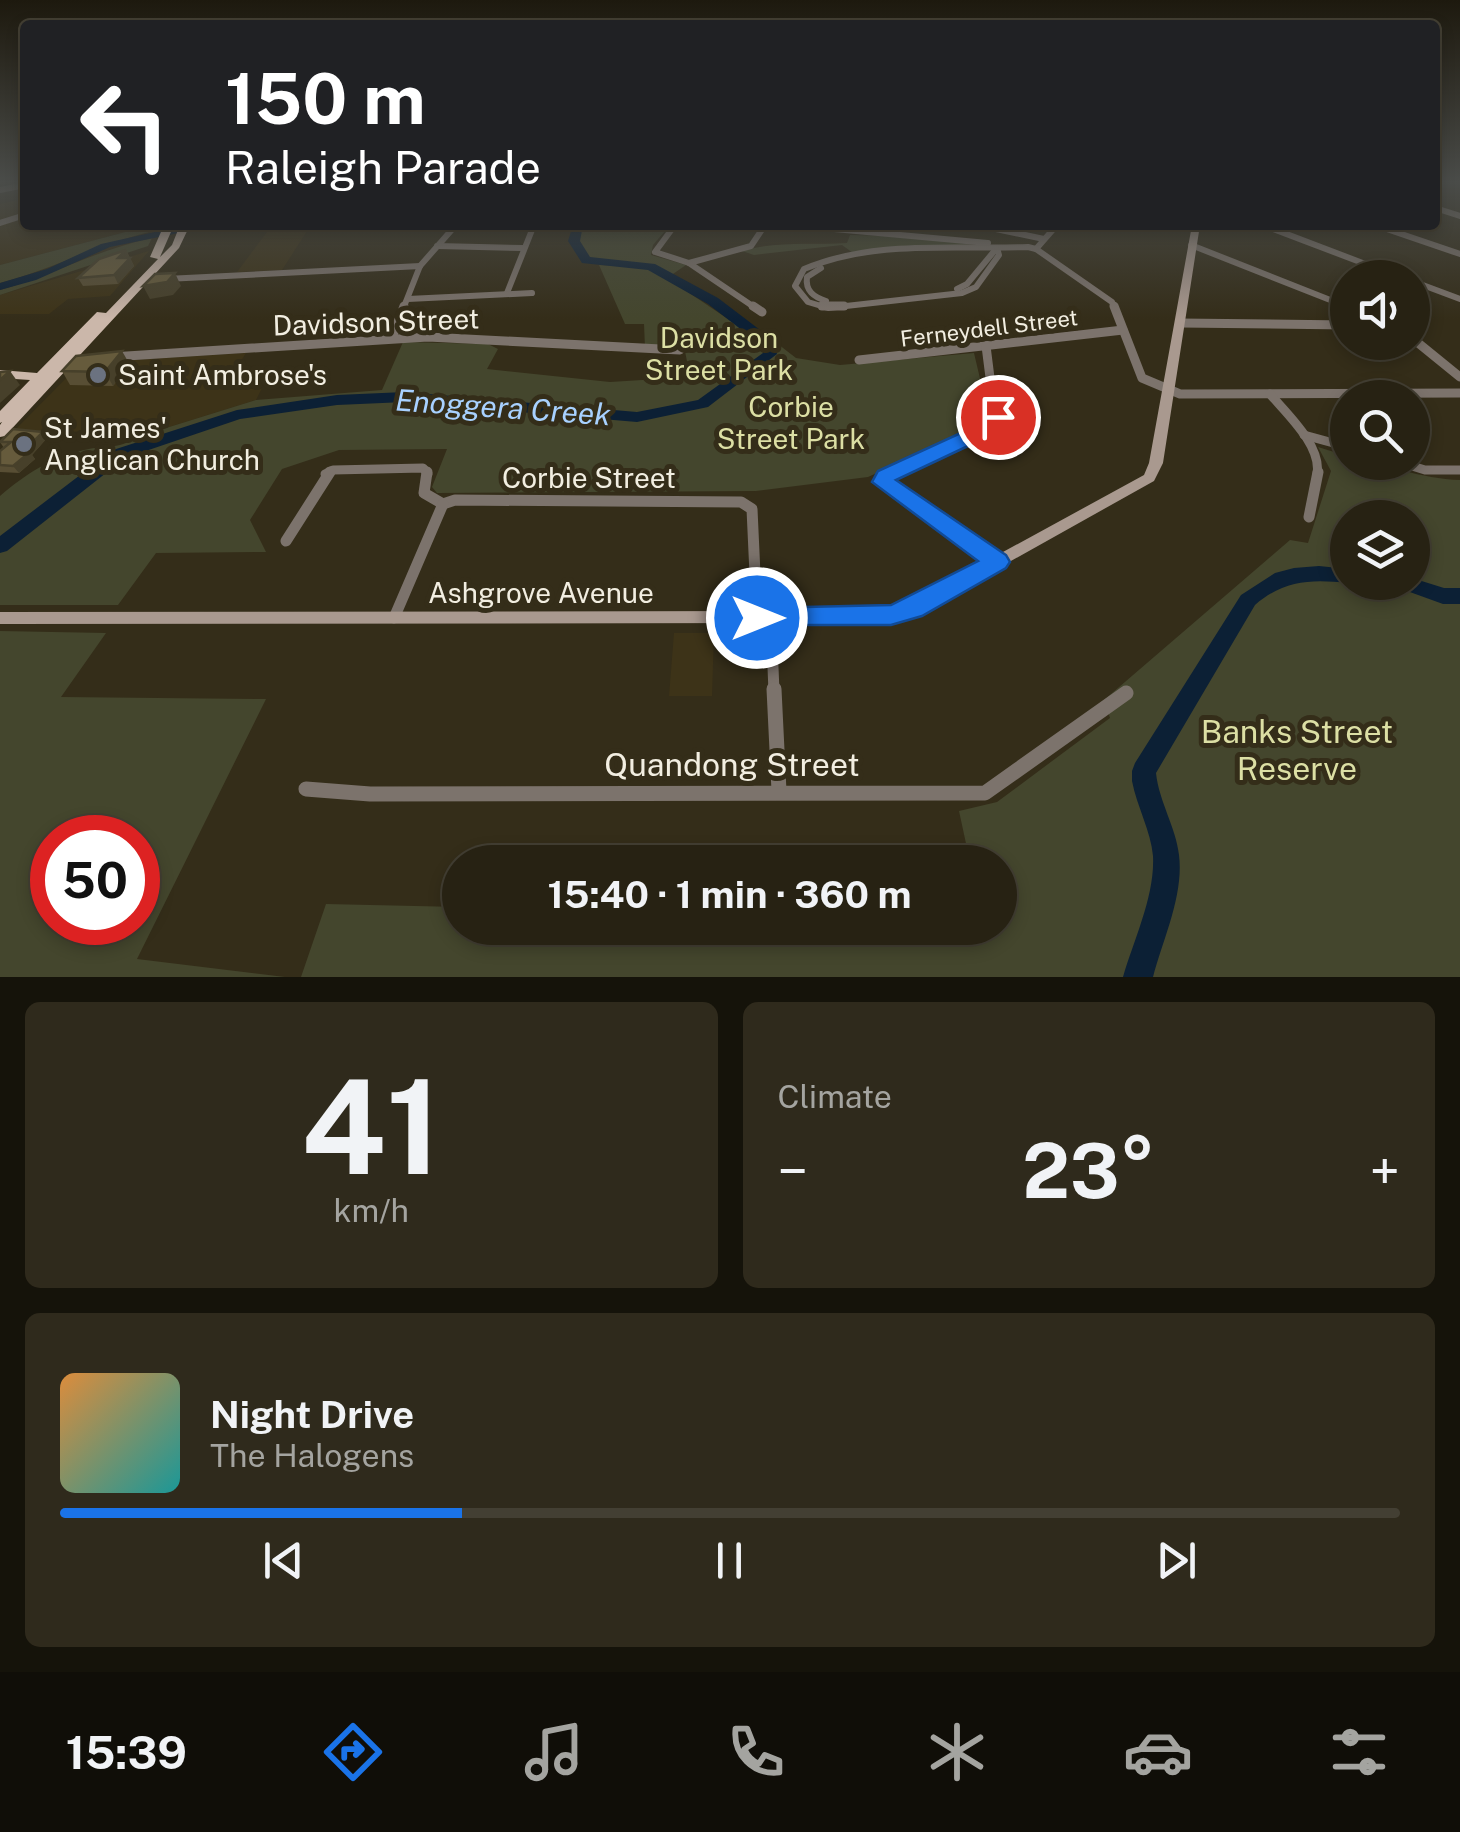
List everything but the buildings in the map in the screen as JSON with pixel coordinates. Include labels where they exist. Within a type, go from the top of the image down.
[{"type":"main road","points":[[0,434],[164,244],[168,230]]},
{"type":"main road","points":[[0,418],[144,280],[180,242],[184,230]]},
{"type":"main road","name":"Ashgrove Avenue","points":[[0,618],[891,615],[912,608],[1149,478],[1156,463],[1195,230]]},
{"type":"main road","points":[[0,374],[41,375]]},
{"type":"street","points":[[392,338],[420,266],[451,230]]},
{"type":"street","points":[[507,294],[532,230]]},
{"type":"street","points":[[670,230],[655,252],[689,263],[762,312]]},
{"type":"street","points":[[689,263],[751,246],[762,230]]},
{"type":"street","points":[[821,230],[948,236],[996,251]]},
{"type":"street","points":[[1025,230],[1044,236]]},
{"type":"street","points":[[1031,249],[1051,230]]},
{"type":"street","points":[[1275,230],[1354,260]]},
{"type":"street","points":[[1390,230],[1460,254]]},
{"type":"street","points":[[1192,245],[1330,300]]},
{"type":"street","points":[[437,246],[522,248]]},
{"type":"street","points":[[996,251],[976,287],[967,292],[844,304],[808,302],[798,291],[796,276],[812,265],[842,256],[1031,249],[1110,300],[1142,378],[1166,390],[1180,394],[1460,393]]},
{"type":"street","points":[[144,280],[420,266]]},
{"type":"street","points":[[1430,288],[1460,299]]},
{"type":"street","points":[[408,299],[532,293]]},
{"type":"street","points":[[1180,324],[1330,325]]},
{"type":"street","name":"Ferneydell Street","points":[[858,360],[1122,330]]},
{"type":"street","name":"Davidson Street","points":[[67,356],[392,338],[494,340],[619,352],[680,350]]},
{"type":"street","points":[[986,346],[996,424],[886,476],[884,482],[998,562]]},
{"type":"street","points":[[1430,353],[1460,377]]},
{"type":"street","points":[[1270,394],[1304,435],[1319,466],[1309,517]]},
{"type":"street","points":[[1304,435],[1330,443]]},
{"type":"street","points":[[286,534],[324,475],[333,470],[428,469],[424,492],[442,504],[394,618]]},
{"type":"street","points":[[1430,470],[1460,470]]},
{"type":"street","name":"Corbie Street","points":[[442,504],[455,500],[736,501],[752,509],[764,618]]},
{"type":"street","points":[[764,618],[779,791]]},
{"type":"street","name":"Quandong Street","points":[[306,788],[370,794],[986,794],[1126,693]]},
{"type":"shaded area","points":[[0,228],[133,230],[0,265]]},
{"type":"shaded area","points":[[308,230],[282,270],[237,272],[267,232]]},
{"type":"shaded area","points":[[149,251],[110,296],[68,299],[49,314],[0,314],[0,295]]},
{"type":"shaded area","points":[[246,353],[223,390],[262,388],[256,400],[137,437],[129,429],[10,435],[81,363]]},
{"type":"shaded area","points":[[674,633],[714,633],[712,696],[669,696]]},
{"type":"green space","points":[[133,230],[153,230],[0,283],[0,265]]},
{"type":"green space","name":"Corbie Street Park","points":[[577,230],[666,230],[653,245],[651,255],[686,265],[670,276],[655,270],[740,327],[761,331],[796,358],[840,365],[974,353],[990,421],[868,477],[756,491],[437,493],[432,487],[447,449],[339,450],[282,469],[250,520],[266,552],[156,553],[118,605],[0,605],[0,496],[29,474],[72,453],[124,444],[256,400],[382,390],[403,342],[488,344],[498,349],[487,369],[610,382],[690,377],[684,346],[645,348],[644,324],[625,324],[599,265],[652,267],[586,260],[574,241]]},
{"type":"green space","points":[[850,235],[943,237],[980,244],[853,253],[842,245],[754,255],[742,251],[780,245],[847,243]]},
{"type":"green space","points":[[152,238],[148,246],[0,295],[0,290]]},
{"type":"green space","name":"Banks Street Reserve","points":[[1318,447],[1330,451],[1330,469]]},
{"type":"green space","name":"Banks Street Reserve","points":[[1330,474],[1330,480],[1430,480],[1430,477],[1460,480],[1460,977],[301,977],[326,904],[442,907],[442,945],[1017,945],[1017,845],[966,845],[959,811],[997,802],[1110,718],[1104,700],[1290,540],[1308,543]]},
{"type":"green space","points":[[0,631],[106,633],[61,697],[266,699],[160,913],[160,815],[30,815],[30,945],[144,945],[137,959],[285,977],[0,977]]},
{"type":"water","points":[[164,230],[193,230],[110,247],[36,280],[0,290],[0,283],[47,269],[101,244]]},
{"type":"waterway","name":"Enoggera Creek","points":[[0,546],[119,454],[237,415],[337,400],[405,397],[637,417],[703,404],[770,354],[767,342],[713,301],[651,267],[586,260],[574,241],[577,230]]},
{"type":"waterway","name":"Enoggera Creek","points":[[1138,977],[1166,867],[1164,843],[1144,771],[1248,600],[1282,578],[1330,574]]},
{"type":"waterway","name":"Enoggera Creek","points":[[1430,591],[1460,596]]},
{"type":"place","name":"Saint Ambrose's","points":[[98,375]]},
{"type":"place","name":"St James' Anglican Church","points":[[24,444]]},
{"type":"route","points":[[757,618],[891,615],[912,608],[998,562],[884,482],[886,476],[996,424],[998,417]]},
{"type":"park label","name":"Davidson Street Park","points":[[719,354]]}]
